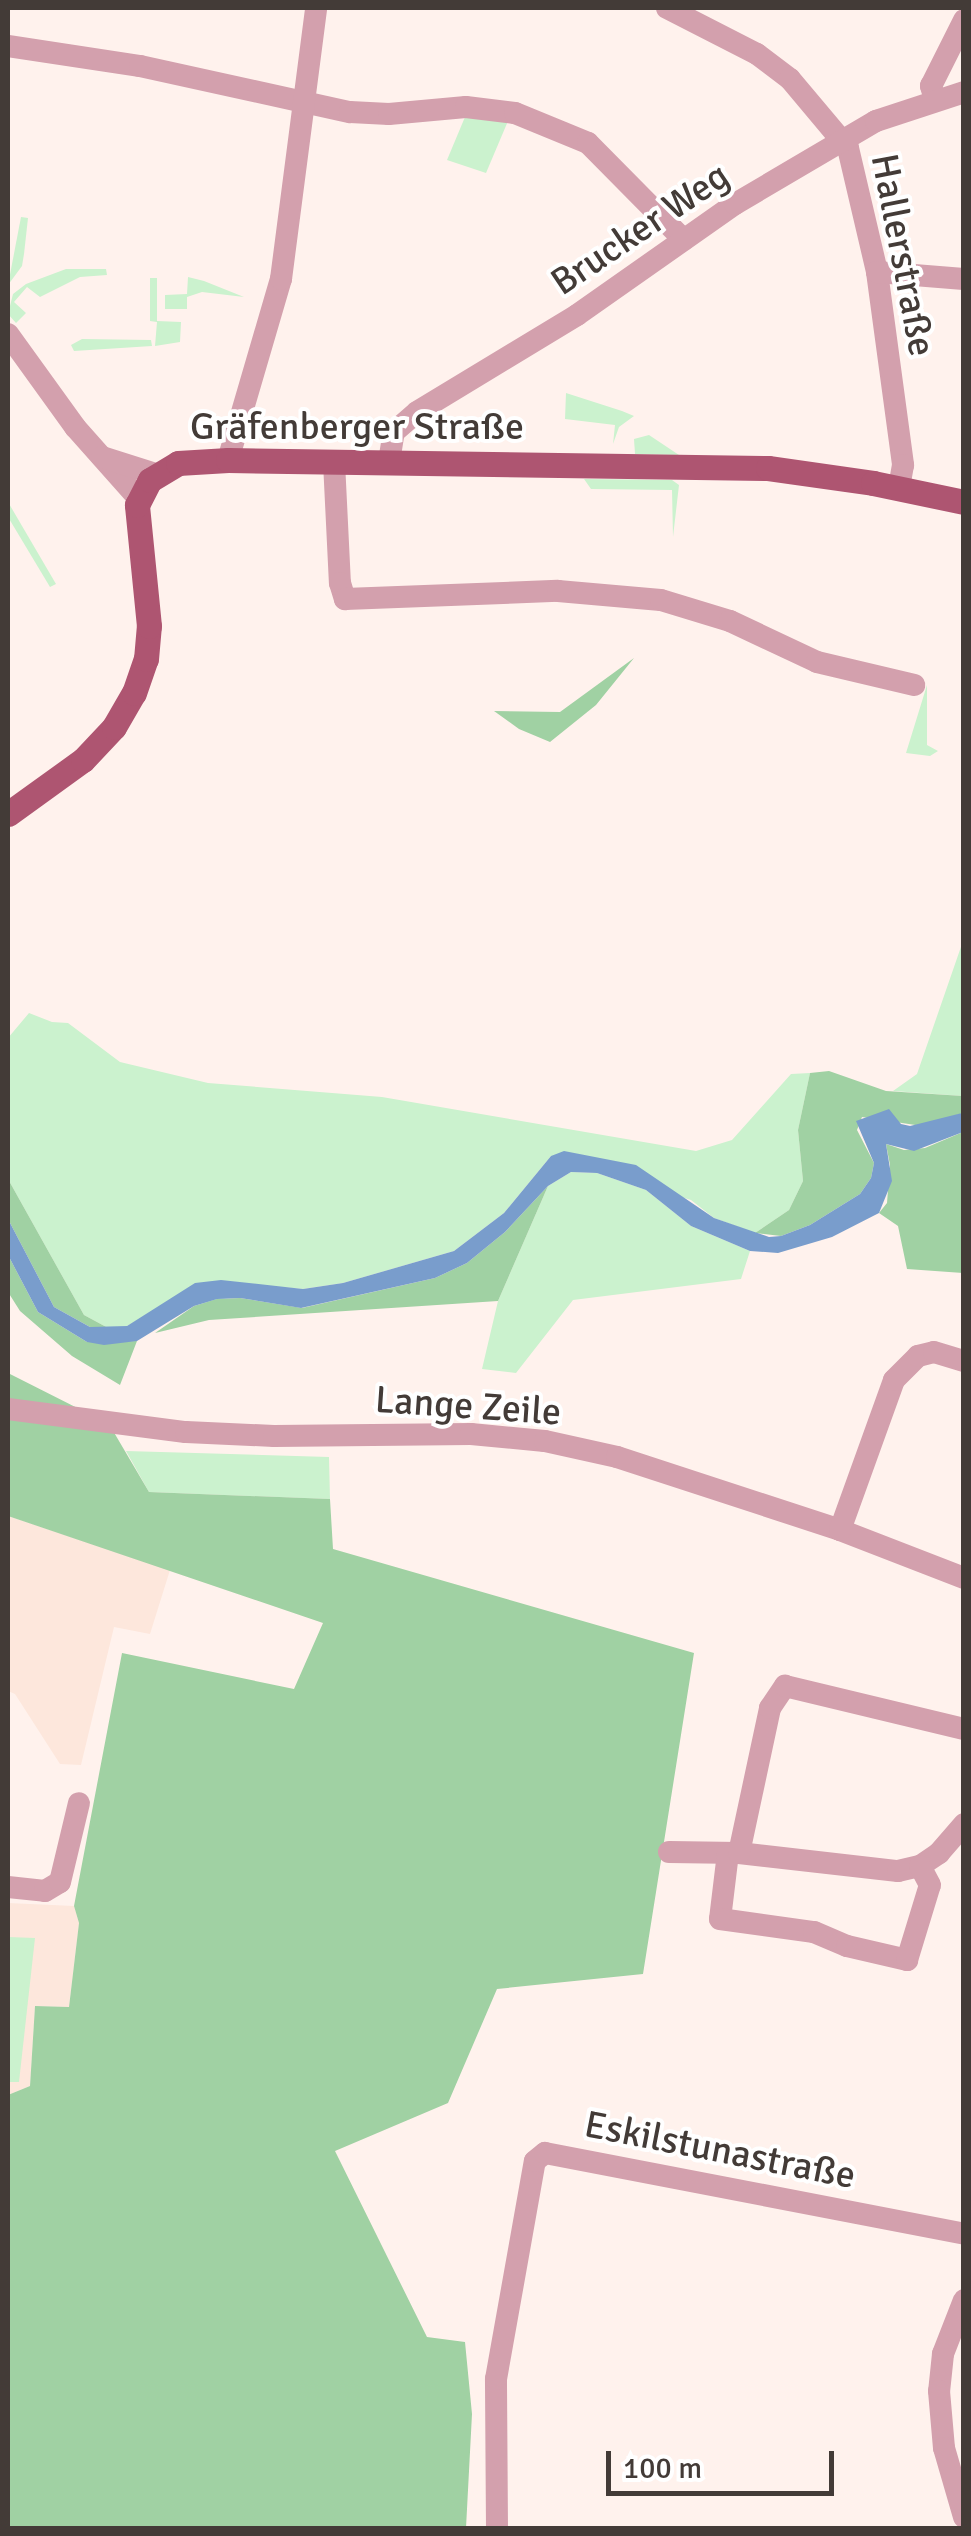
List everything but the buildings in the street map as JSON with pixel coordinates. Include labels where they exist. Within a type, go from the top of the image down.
[{"type":"main road","name":"Gräfenberger Straße","points":[[138,499],[156,474],[183,462],[228,460],[768,468],[964,502]]},
{"type":"main road","points":[[8,814],[52,785],[95,748],[122,715],[138,684],[149,626],[136,525],[138,499]]},
{"type":"street","points":[[228,460],[280,282],[316,8]]},
{"type":"street","name":"Hallerstraße","points":[[667,8],[757,54],[804,92],[843,138],[877,272],[903,465],[899,488]]},
{"type":"street","points":[[935,100],[931,86],[964,20]]},
{"type":"street","points":[[8,46],[140,66],[302,103],[376,115],[466,107],[540,120],[588,143],[684,240]]},
{"type":"street","name":"Brucker Weg","points":[[389,462],[394,432],[417,412],[577,315],[684,240],[843,138],[964,92]]},
{"type":"street","points":[[877,272],[964,278]]},
{"type":"street","points":[[8,337],[138,499]]},
{"type":"street","points":[[101,456],[156,474]]},
{"type":"street","points":[[334,462],[340,582],[345,600],[414,594],[594,591],[662,600],[730,621],[817,662],[914,685]]},
{"type":"street","points":[[840,1530],[900,1372],[918,1356],[934,1352],[964,1361]]},
{"type":"street","name":"Lange Zeile","points":[[8,1409],[80,1420],[274,1436],[472,1434],[545,1441],[617,1456],[840,1530],[964,1578]]},
{"type":"street","points":[[920,1866],[930,1885],[908,1960],[848,1946],[814,1932],[720,1918],[770,1708],[785,1686],[964,1729]]},
{"type":"street","points":[[8,1887],[45,1890],[60,1882],[79,1802]]},
{"type":"street","points":[[669,1852],[734,1853],[898,1872],[920,1866],[939,1853],[964,1824]]},
{"type":"street","name":"Eskilstunastraße","points":[[496,2528],[496,2379],[535,2162],[545,2153],[964,2234]]},
{"type":"street","points":[[964,2300],[943,2354],[938,2392],[944,2448],[964,2517]]},
{"type":"shaded area","points":[[8,1516],[170,1570],[150,1634],[114,1627],[81,1765],[60,1764],[15,1694],[8,1691]]},
{"type":"shaded area","points":[[8,1903],[74,1906],[79,1923],[69,2007],[35,2006],[30,2086],[8,2095]]},
{"type":"green space","points":[[465,117],[508,121],[486,173],[447,160]]},
{"type":"green space","points":[[21,217],[28,218],[22,266],[8,285]]},
{"type":"green space","points":[[66,269],[106,269],[107,275],[80,277],[40,297],[27,287],[14,302],[26,313],[16,323],[8,314],[13,294],[26,284]]},
{"type":"green space","points":[[188,277],[244,297],[202,292],[187,297],[187,309],[165,309],[165,295],[187,294]]},
{"type":"green space","points":[[150,278],[157,278],[157,321],[181,322],[180,342],[155,346],[157,322],[150,321]]},
{"type":"green space","points":[[82,339],[151,340],[152,346],[74,351],[71,345]]},
{"type":"green space","points":[[566,393],[634,416],[619,427],[613,444],[615,425],[565,419]]},
{"type":"green space","points":[[649,435],[679,455],[635,454],[634,439]]},
{"type":"green space","points":[[584,479],[672,480],[679,485],[673,537],[672,490],[591,489]]},
{"type":"green space","points":[[8,502],[56,584],[50,587],[8,517]]},
{"type":"green space","points":[[634,658],[596,705],[550,742],[519,729],[494,711],[560,712]]},
{"type":"green space","points":[[927,685],[927,745],[938,751],[930,756],[906,753]]},
{"type":"green space","points":[[963,941],[963,1096],[893,1091],[917,1074]]},
{"type":"green space","points":[[29,1013],[52,1022],[68,1023],[120,1062],[208,1083],[382,1097],[696,1151],[732,1140],[791,1074],[810,1073],[798,1130],[803,1181],[789,1210],[755,1233],[714,1218],[691,1200],[551,1156],[504,1213],[454,1251],[343,1283],[303,1289],[280,1287],[147,1315],[127,1326],[110,1329],[84,1315],[8,1179],[8,1038]]},
{"type":"green space","points":[[829,1071],[886,1091],[963,1096],[963,1113],[922,1126],[862,1117],[857,1130],[874,1163],[871,1178],[860,1194],[810,1225],[781,1236],[755,1233],[789,1210],[803,1181],[798,1130],[810,1073]]},
{"type":"green space","points":[[963,1132],[963,1273],[907,1269],[898,1226],[879,1213],[887,1203],[890,1165],[886,1144],[904,1150],[925,1148]]},
{"type":"green space","points":[[571,1172],[597,1173],[646,1190],[691,1226],[750,1251],[741,1279],[573,1300],[516,1373],[482,1369],[498,1301],[548,1186]]},
{"type":"green space","points":[[8,1179],[84,1315],[110,1329],[90,1327],[54,1307],[8,1219]]},
{"type":"green space","points":[[548,1186],[498,1301],[209,1320],[155,1333],[194,1306],[217,1299],[240,1298],[302,1308],[435,1278],[467,1263],[505,1232]]},
{"type":"green space","points":[[8,1255],[38,1312],[87,1342],[137,1341],[120,1385],[72,1356],[20,1311],[8,1292]]},
{"type":"green space","points":[[8,1373],[109,1424],[149,1492],[330,1499],[333,1549],[694,1653],[643,1974],[497,1989],[448,2103],[335,2151],[427,2337],[465,2342],[472,2414],[466,2528],[8,2528],[8,2095],[30,2086],[35,2006],[69,2007],[79,1923],[74,1906],[122,1653],[294,1689],[323,1623],[8,1516]]},
{"type":"green space","points":[[126,1451],[329,1457],[330,1499],[149,1492]]},
{"type":"green space","points":[[8,1937],[35,1938],[19,2082],[8,2082]]},
{"type":"water","points":[[889,1109],[901,1124],[910,1126],[962,1113],[963,1132],[914,1151],[886,1144],[892,1181],[879,1213],[832,1237],[778,1253],[750,1251],[691,1226],[646,1190],[597,1173],[571,1172],[548,1186],[505,1232],[467,1263],[435,1278],[301,1308],[240,1298],[217,1299],[194,1306],[137,1341],[104,1345],[87,1342],[38,1312],[8,1255],[8,1219],[54,1307],[90,1327],[127,1326],[195,1283],[221,1280],[303,1289],[343,1283],[454,1251],[504,1213],[551,1156],[564,1151],[636,1165],[714,1218],[769,1237],[781,1236],[810,1225],[860,1194],[871,1178],[874,1163],[856,1121]]}]
